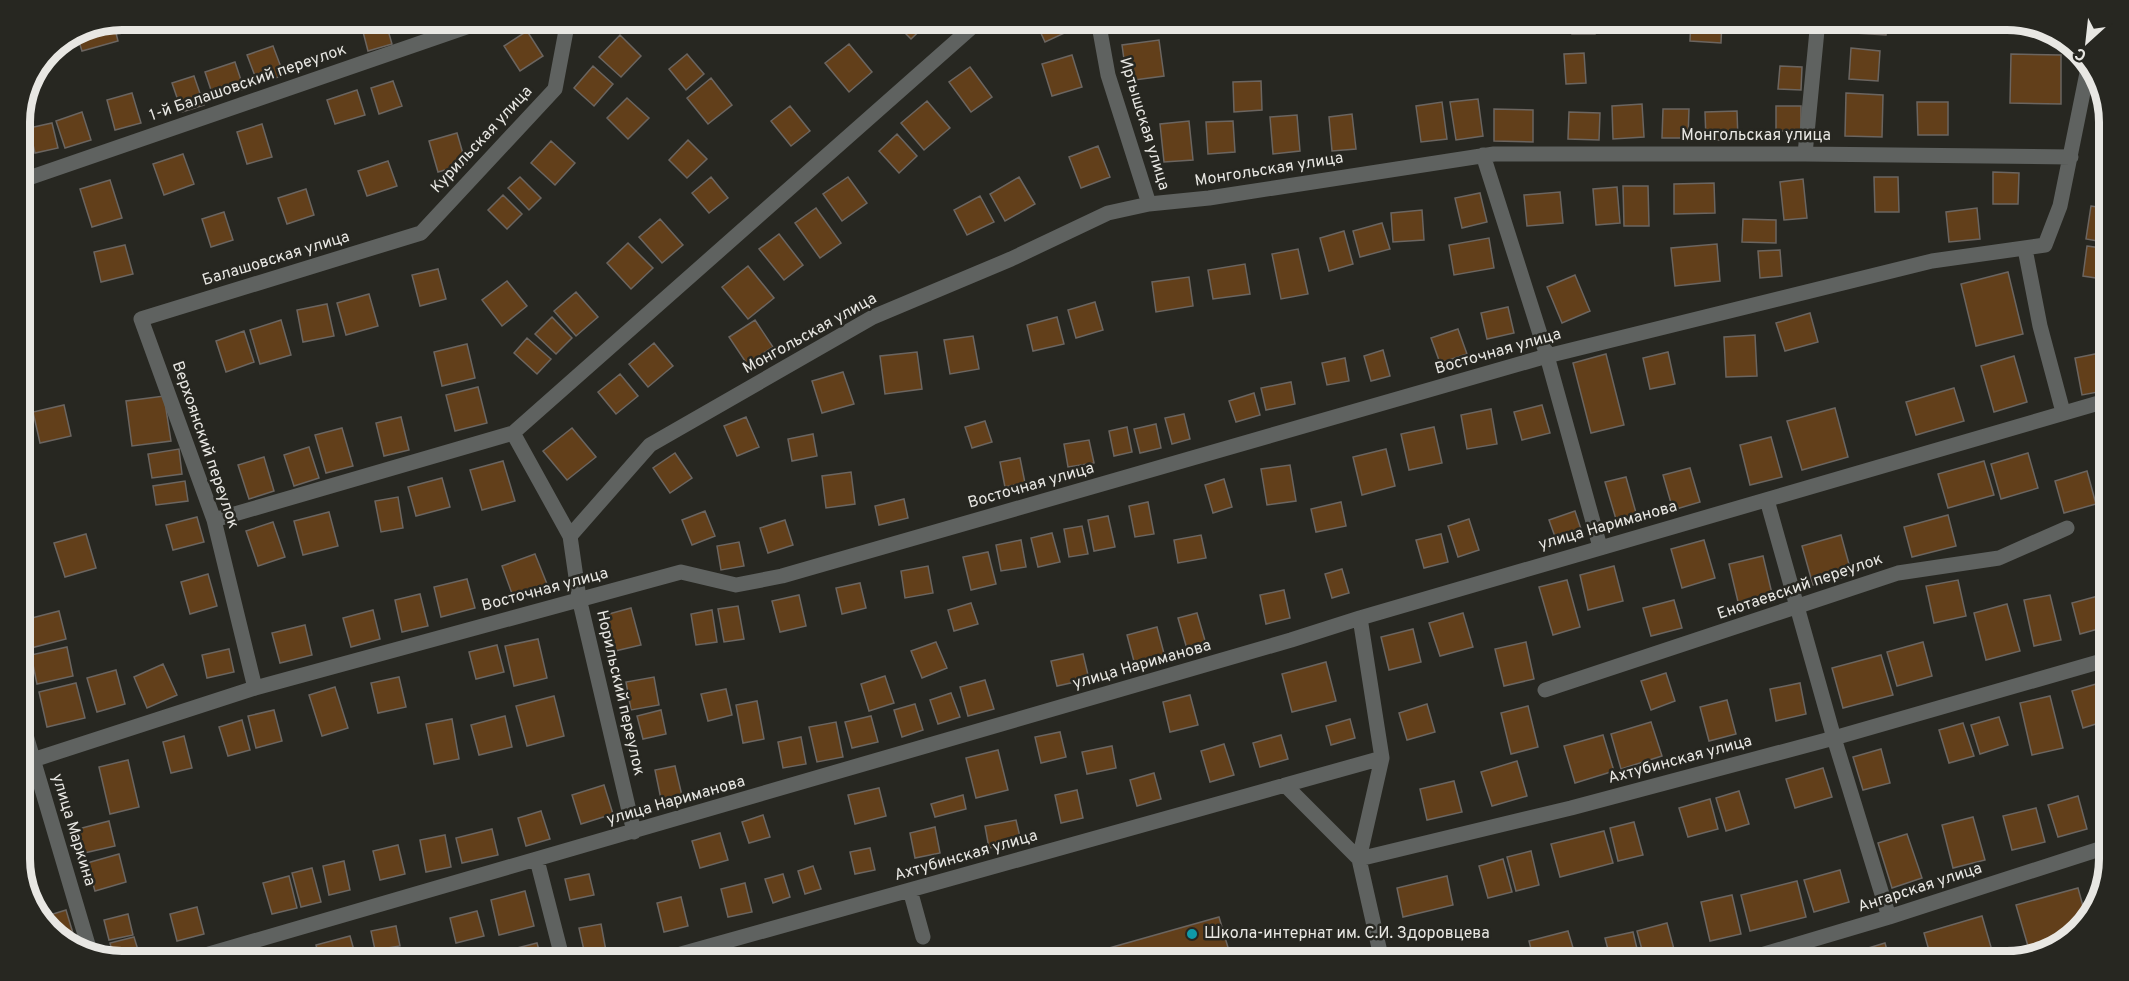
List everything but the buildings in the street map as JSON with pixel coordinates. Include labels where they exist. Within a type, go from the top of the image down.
[{"type":"street","name":"1-й Балашовский переулок","points":[[30,178],[458,30]]},
{"type":"street","name":"Курильская улица","points":[[421,233],[555,88],[567,30]]},
{"type":"street","points":[[214,520],[513,433],[969,30]]},
{"type":"street","name":"Иртышская улица","points":[[1100,30],[1108,75],[1149,204]]},
{"type":"street","points":[[1805,154],[1817,30]]},
{"type":"street","points":[[2071,157],[2087,77]]},
{"type":"street","name":"Монгольская улица","points":[[570,536],[650,446],[862,323],[1011,259],[1108,213],[1149,204],[1209,198],[1483,155],[1805,154],[2071,157]]},
{"type":"street","points":[[1483,155],[1547,356],[1600,547]]},
{"type":"street","name":"Восточная улица","points":[[33,760],[255,688],[579,598],[681,572],[736,585],[782,576],[1547,356],[1932,261],[2045,245],[2061,206],[2071,157]]},
{"type":"street","name":"Балашовская улица","points":[[141,319],[421,233]]},
{"type":"street","points":[[2025,249],[2040,326],[2063,412]]},
{"type":"street","name":"Верхоянский переулок","points":[[141,319],[214,520],[255,688]]},
{"type":"street","name":"улица Нариманова","points":[[223,951],[2099,402]]},
{"type":"street","name":"Норильский переулок","points":[[513,433],[570,536],[579,598],[634,832]]},
{"type":"street","points":[[1767,500],[1834,738],[1889,917]]},
{"type":"street","name":"Енотаевский переулок","points":[[1545,690],[1898,573],[1999,558],[2067,528]]},
{"type":"street","points":[[1360,618],[1382,758],[1359,859],[1380,951]]},
{"type":"street","name":"Ахтубинская улица","points":[[1359,859],[1571,808],[1834,738],[2099,662]]},
{"type":"street","name":"улица Маркина","points":[[30,750],[88,944]]},
{"type":"street","name":"Ахтубинская улица","points":[[695,951],[1382,758]]},
{"type":"street","points":[[1285,785],[1359,859]]},
{"type":"street","name":"Ангарская улица","points":[[1778,951],[2099,849]]},
{"type":"street","points":[[537,860],[560,951]]},
{"type":"street","points":[[910,891],[923,937]]},
{"type":"street","points":[[1795,946],[1797,951]]},
{"type":"place","name":"Школа-интернат им. С.И. Здоровцева","points":[[1192,934]]}]
